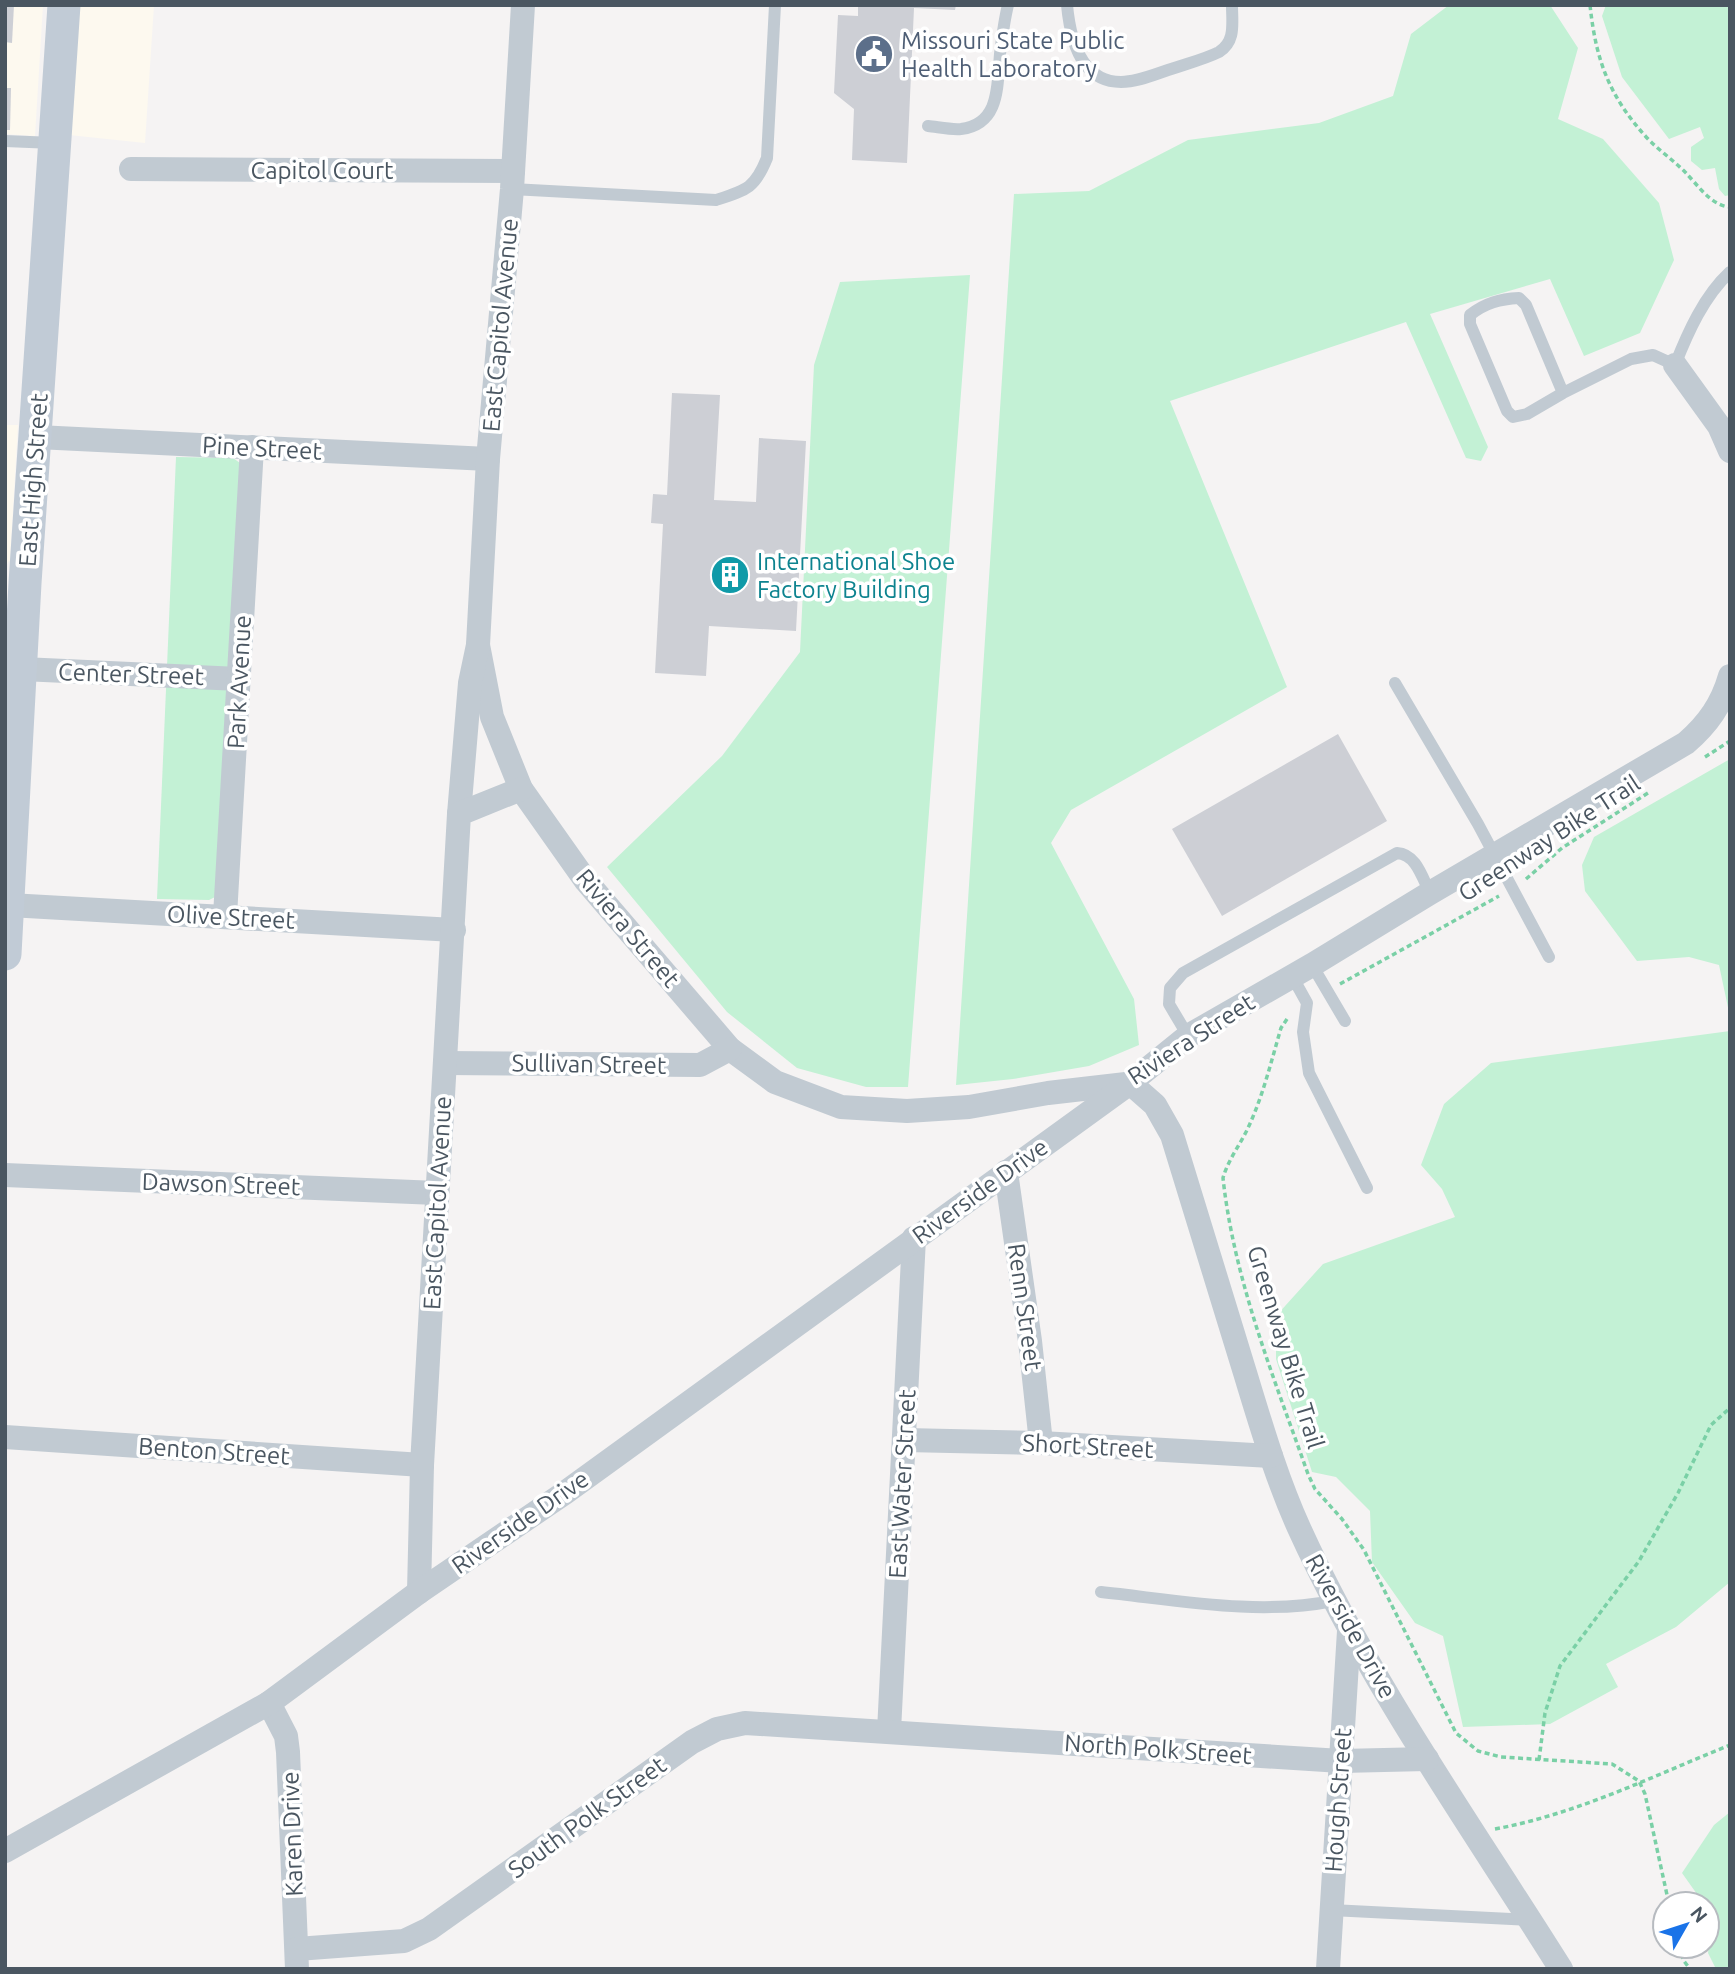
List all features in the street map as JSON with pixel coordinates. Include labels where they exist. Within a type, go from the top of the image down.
[{"type":"main road","name":"East High Street","points":[[5,954],[22,669],[15,583],[37,437],[64,5]]},
{"type":"street","name":"East Capitol Avenue","points":[[419,1592],[422,1465],[459,814],[470,683],[478,645],[488,459],[513,181],[523,5]]},
{"type":"street","name":"Capitol Court","points":[[131,169],[513,181]]},
{"type":"street","points":[[1675,365],[1719,425],[1730,451]]},
{"type":"street","name":"Pine Street","points":[[37,437],[488,459]]},
{"type":"street","name":"Park Avenue","points":[[225,916],[252,447]]},
{"type":"street","name":"East Capitol Avenue","points":[[478,645],[492,717],[521,789]]},
{"type":"street","name":"Center Street","points":[[22,669],[239,678]]},
{"type":"street","name":"Riviera Street","points":[[521,789],[586,881],[730,1049],[775,1082],[841,1107],[907,1111],[969,1107],[1048,1093],[1130,1083],[1188,1036],[1686,743],[1703,728],[1717,709],[1730,676]]},
{"type":"street","points":[[459,814],[521,789]]},
{"type":"street","name":"Olive Street","points":[[9,905],[454,930]]},
{"type":"street","name":"Sullivan Street","points":[[445,1062],[700,1065],[730,1049]]},
{"type":"street","name":"Riverside Drive","points":[[5,1851],[269,1703],[419,1592],[566,1492],[1130,1083],[1155,1105],[1172,1135],[1271,1456],[1297,1525],[1333,1601],[1427,1759],[1561,1969]]},
{"type":"street","name":"Renn Street","points":[[1006,1172],[1030,1341],[1041,1443]]},
{"type":"street","name":"Dawson Street","points":[[5,1175],[437,1193]]},
{"type":"street","name":"East Water Street","points":[[889,1731],[914,1238]]},
{"type":"street","name":"Benton Street","points":[[5,1437],[422,1465]]},
{"type":"street","name":"Short Street","points":[[905,1440],[1041,1443],[1271,1456]]},
{"type":"street","name":"Hough Street","points":[[1328,1969],[1349,1631]]},
{"type":"street","name":"Karen Drive","points":[[269,1703],[286,1735],[288,1752],[297,1959]]},
{"type":"street","name":"South Polk Street","points":[[297,1959],[404,1941],[429,1929],[692,1742],[717,1729],[745,1723],[889,1731]]},
{"type":"street","name":"North Polk Street","points":[[889,1731],[1341,1760],[1427,1759]]},
{"type":"lane","points":[[513,181],[716,200],[739,192],[759,179],[767,158],[775,5]]},
{"type":"lane","points":[[928,126],[961,129],[980,123],[992,109],[999,85],[999,57],[1009,5]]},
{"type":"lane","points":[[1068,5],[1074,45],[1079,55],[1101,76],[1121,82],[1144,78],[1212,56],[1226,48],[1232,36],[1232,5]]},
{"type":"lane","points":[[5,141],[54,143]]},
{"type":"lane","points":[[1563,393],[1527,305],[1519,298],[1503,299],[1479,307],[1470,315],[1470,324],[1507,411],[1513,418],[1527,414],[1631,359],[1653,355],[1675,365],[1685,340],[1716,285],[1730,272]]},
{"type":"lane","points":[[1395,683],[1513,888],[1549,957]]},
{"type":"lane","points":[[1188,1036],[1169,1004],[1170,988],[1183,974],[1397,853],[1406,854],[1413,860],[1430,893]]},
{"type":"lane","points":[[1302,971],[1327,990],[1345,1021]]},
{"type":"lane","points":[[1302,971],[1307,1003],[1303,1032],[1309,1073],[1367,1188]]},
{"type":"lane","points":[[1101,1592],[1235,1605],[1306,1606],[1333,1601]]},
{"type":"lane","points":[[1331,1910],[1530,1920]]},
{"type":"path","points":[[1590,5],[1599,58],[1608,85],[1623,109],[1650,141],[1716,204],[1730,207]]},
{"type":"path","points":[[1695,764],[1730,741]]},
{"type":"path","name":"Greenway Bike Trail","points":[[1327,990],[1525,881],[1562,848],[1650,792]]},
{"type":"path","name":"Greenway Bike Trail","points":[[1307,1003],[1292,1013],[1281,1028],[1258,1103],[1223,1178],[1237,1259],[1256,1327],[1308,1474],[1315,1489],[1342,1519],[1364,1550],[1456,1733],[1478,1751],[1501,1758],[1612,1765],[1627,1772],[1640,1783]]},
{"type":"path","points":[[1539,1760],[1545,1713],[1560,1666],[1639,1562],[1678,1493],[1711,1425],[1730,1408]]},
{"type":"path","points":[[1475,1833],[1523,1824],[1640,1783],[1730,1745]]},
{"type":"path","points":[[1640,1783],[1645,1794],[1666,1890]]},
{"type":"shaded area","points":[[5,5],[43,5],[35,136],[5,134]]},
{"type":"shaded area","points":[[78,5],[154,5],[145,143],[69,135]]},
{"type":"shaded area","points":[[5,425],[18,425],[10,560],[5,567]]},
{"type":"green space","points":[[1449,5],[1550,5],[1578,48],[1558,119],[1603,139],[1659,203],[1674,260],[1640,333],[1584,356],[1550,279],[1430,314],[1488,447],[1481,461],[1466,458],[1406,322],[1170,401],[1287,687],[1071,810],[1051,843],[1134,999],[1139,1045],[1089,1066],[1013,1079],[956,1085],[1014,194],[1089,191],[1188,140],[1319,123],[1393,96],[1411,34]]},
{"type":"green space","points":[[1606,5],[1730,5],[1730,195],[1725,196],[1719,189],[1715,168],[1702,170],[1691,161],[1691,147],[1704,138],[1700,127],[1669,139],[1622,77],[1602,16]]},
{"type":"green space","points":[[970,275],[908,1087],[866,1087],[797,1068],[727,1012],[607,867],[722,756],[800,652],[814,365],[840,282]]},
{"type":"green space","points":[[176,457],[233,458],[240,463],[215,897],[209,900],[157,899]]},
{"type":"green space","points":[[1730,759],[1730,1017],[1719,965],[1689,957],[1637,961],[1585,891],[1582,865],[1594,837]]},
{"type":"green space","points":[[1730,1031],[1730,1582],[1676,1627],[1606,1664],[1618,1687],[1550,1724],[1463,1727],[1443,1636],[1415,1623],[1372,1562],[1370,1511],[1336,1477],[1312,1472],[1276,1359],[1276,1316],[1323,1264],[1455,1217],[1442,1189],[1421,1165],[1444,1104],[1491,1063]]},
{"type":"green space","points":[[1730,1812],[1730,1969],[1716,1969],[1712,1960],[1721,1960],[1721,1890],[1694,1890],[1682,1873],[1714,1825]]},
{"type":"building","points":[[5,5],[14,5],[12,43],[5,42]]},
{"type":"building","name":"Missouri State Public Health Laboratory","points":[[858,5],[956,5],[955,10],[914,8],[907,163],[852,160],[854,109],[834,93],[838,15],[858,16]]},
{"type":"building","points":[[5,88],[11,88],[10,130],[5,130]]},
{"type":"building","name":"International Shoe Factory Building","points":[[672,393],[720,395],[714,500],[756,502],[759,438],[806,441],[796,631],[709,626],[706,676],[655,673],[663,524],[651,523],[653,494],[667,495]]},
{"type":"building","points":[[1338,734],[1387,821],[1222,916],[1172,829]]},
{"type":"place","name":"Missouri State Public Health Laboratory","points":[[874,54]]},
{"type":"place","name":"International Shoe Factory Building","points":[[730,575]]}]
